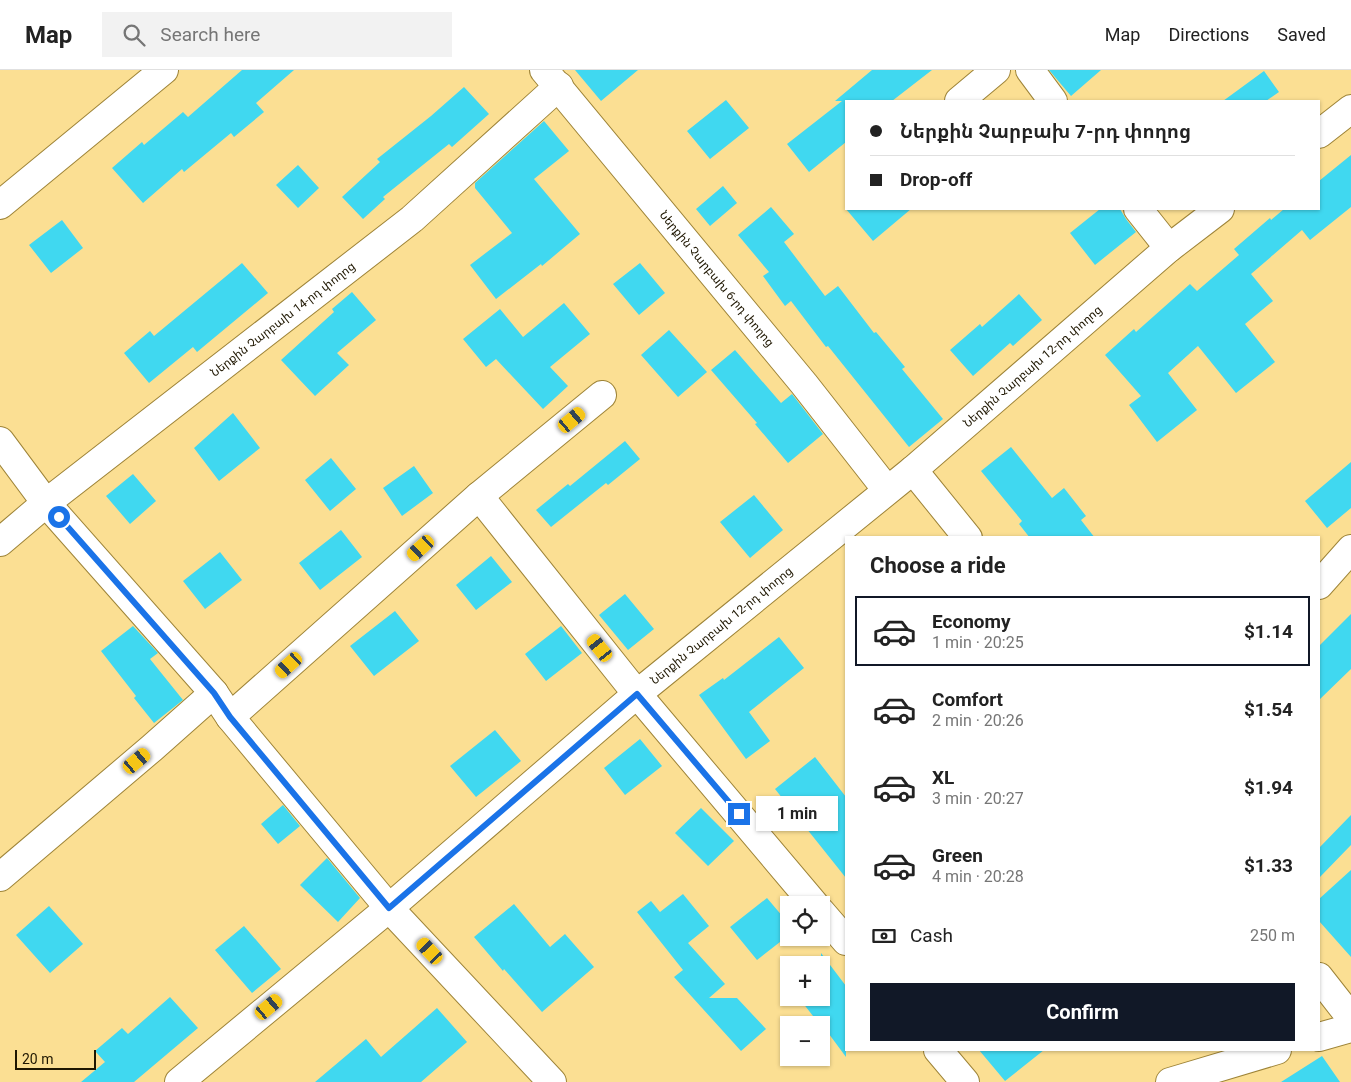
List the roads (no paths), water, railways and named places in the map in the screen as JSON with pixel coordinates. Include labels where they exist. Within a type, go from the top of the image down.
[{"type":"street","points":[[0,205],[164,70]]},
{"type":"street","points":[[960,100],[996,70]]},
{"type":"street","points":[[1030,70],[1052,100]]},
{"type":"street","name":"Ներքին Չարբախ 6-րդ փողոց","points":[[551,78],[804,384],[887,490]]},
{"type":"street","name":"Ներքին Չարբախ 14-րդ փողոց","points":[[0,542],[46,502],[412,219],[551,78]]},
{"type":"street","points":[[1320,133],[1351,109]]},
{"type":"street","points":[[1139,210],[1169,248]]},
{"type":"street","name":"Ներքին Չարբախ 12-րդ փողոց","points":[[179,1082],[389,908],[637,694],[913,470],[1169,248],[1219,210]]},
{"type":"street","points":[[230,717],[479,496],[602,395]]},
{"type":"street","points":[[0,442],[46,502],[214,693],[230,717],[389,908],[552,1082]]},
{"type":"street","points":[[913,470],[966,536]]},
{"type":"street","points":[[479,496],[637,694],[808,896]]},
{"type":"street","points":[[1320,584],[1351,549]]},
{"type":"street","points":[[0,877],[214,693]]},
{"type":"street","points":[[830,922],[845,940]]},
{"type":"street","points":[[1320,978],[1351,1018]]},
{"type":"street","points":[[1320,1038],[1351,1028]]},
{"type":"street","points":[[939,1051],[965,1082]]},
{"type":"street","points":[[1170,1082],[1274,1051]]}]
